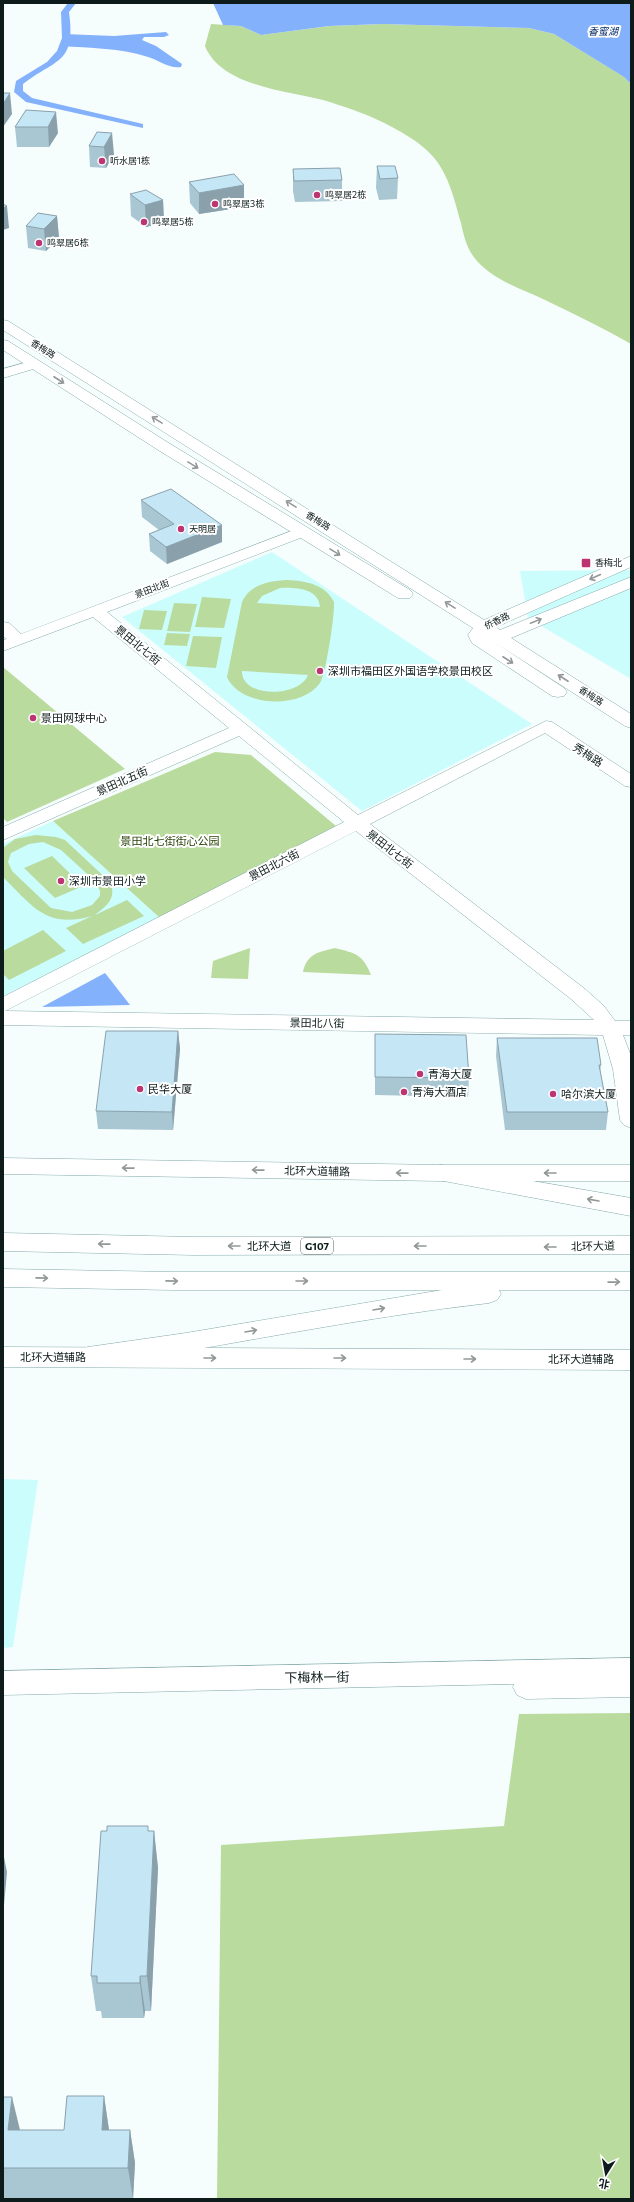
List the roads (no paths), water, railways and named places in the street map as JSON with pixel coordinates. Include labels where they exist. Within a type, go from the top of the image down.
[{"type":"main road","name":"香梅路","points":[[3,324],[344,537],[631,739]]},
{"type":"main road","name":"香梅路","points":[[3,344],[161,445],[302,532],[480,632]]},
{"type":"main road","points":[[161,445],[172,446],[180,443],[183,439],[180,434]]},
{"type":"main road","points":[[302,532],[324,524]]},
{"type":"main road","points":[[302,532],[344,537]]},
{"type":"main road","name":"侨香路","points":[[480,632],[631,560]]},
{"type":"main road","name":"侨香路","points":[[480,632],[500,636],[631,582]]},
{"type":"main road","name":"香梅路","points":[[500,636],[631,722]]},
{"type":"main road","name":"北环大道辅路","points":[[3,1166],[441,1173],[631,1173]]},
{"type":"main road","points":[[441,1173],[631,1207]]},
{"type":"main road","name":"北环大道","points":[[3,1242],[194,1246],[631,1245]]},
{"type":"main road","points":[[3,1278],[174,1281],[631,1281]]},
{"type":"main road","points":[[88,1357],[186,1343],[417,1302],[590,1282]]},
{"type":"main road","name":"北环大道辅路","points":[[3,1357],[631,1360]]},
{"type":"street","points":[[3,374],[35,364]]},
{"type":"street","name":"景田北街","points":[[9,641],[95,611],[302,532]]},
{"type":"street","name":"景田北七街","points":[[95,611],[357,823],[578,994],[598,1012],[610,1028],[619,1048],[631,1120]]},
{"type":"street","points":[[3,627],[9,641]]},
{"type":"street","name":"秀梅路","points":[[546,726],[631,782]]},
{"type":"street","name":"景田北六街","points":[[3,1005],[546,726]]},
{"type":"street","name":"景田北五街","points":[[3,834],[241,729]]},
{"type":"street","name":"景田北八街","points":[[3,1018],[631,1028]]},
{"type":"street","name":"下梅林一街","points":[[3,1683],[631,1670]]},
{"type":"street","name":"下梅林一街","points":[[3,1695],[631,1685]]},
{"type":"water","name":"香蜜湖","points":[[213,3],[631,3],[631,84],[624,77],[554,34],[529,28],[383,24],[329,26],[261,35],[241,26],[223,25]]},
{"type":"water","points":[[166,32],[169,35],[164,37],[144,37],[142,40],[156,46],[182,64],[181,67],[168,66],[152,58],[127,52],[61,46],[64,34],[114,36]]},
{"type":"water","points":[[105,973],[130,1005],[42,1007]]},
{"type":"waterway","points":[[72,3],[65,12],[67,31],[65,46],[62,52],[50,64],[19,83],[18,92],[29,100],[140,126]]},
{"type":"place","name":"听水居1栋","points":[[102,161]]},
{"type":"place","name":"鸣翠居2栋","points":[[317,195]]},
{"type":"place","name":"鸣翠居3栋","points":[[215,204]]},
{"type":"place","name":"鸣翠居5栋","points":[[144,222]]},
{"type":"place","name":"鸣翠居6栋","points":[[39,243]]},
{"type":"place","name":"天明居","points":[[181,529]]},
{"type":"place","name":"香梅北","points":[[586,563]]},
{"type":"place","name":"深圳市福田区外国语学校景田校区","points":[[320,671]]},
{"type":"place","name":"景田网球中心","points":[[33,718]]},
{"type":"place","name":"深圳市景田小学","points":[[61,881]]},
{"type":"place","name":"青海大厦","points":[[420,1074]]},
{"type":"place","name":"民华大厦","points":[[140,1089]]},
{"type":"place","name":"青海大酒店","points":[[404,1092]]},
{"type":"place","name":"哈尔滨大厦","points":[[553,1094]]},
{"type":"park label","name":"景田北七街街心公园","points":[[170,841]]}]
